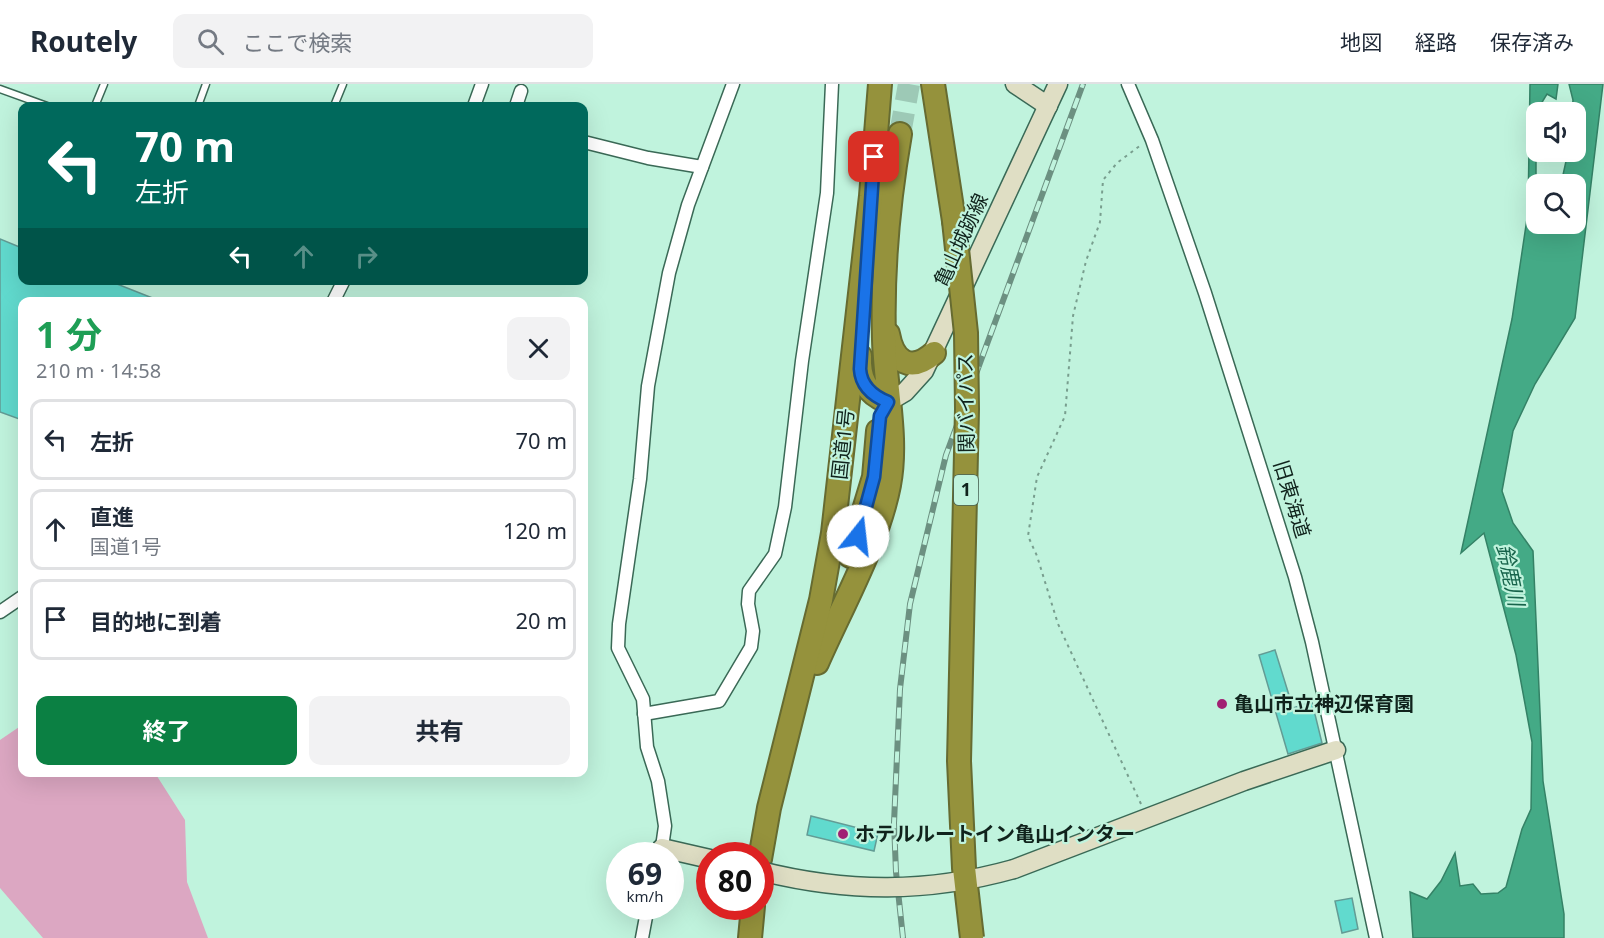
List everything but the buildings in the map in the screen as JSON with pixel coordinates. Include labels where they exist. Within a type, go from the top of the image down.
[{"type":"highway","name":"国道1号","points":[[763,842],[769,808],[803,674],[833,533],[871,196],[880,84]]},
{"type":"highway","name":"関バイパス","points":[[933,84],[954,221],[966,333],[967,409],[959,760]]},
{"type":"highway","name":"国道1号","points":[[790,728],[874,535],[885,503],[891,462],[883,324],[885,248],[900,134]]},
{"type":"highway","points":[[803,674],[858,536],[874,477],[880,416],[888,402],[874,395],[860,376],[871,196]]},
{"type":"highway","points":[[885,248],[887,315],[893,353],[898,359],[913,363],[921,362],[934,353]]},
{"type":"highway","points":[[959,760],[964,868],[972,938]]},
{"type":"highway","points":[[959,760],[972,868],[988,938]]},
{"type":"highway","points":[[750,938],[752,920]]},
{"type":"street","points":[[475,102],[482,84]]},
{"type":"street","points":[[663,842],[665,826],[662,803],[647,747],[640,689],[626,667],[618,648],[619,624],[638,490],[648,386],[669,273],[702,167],[733,84]]},
{"type":"street","points":[[644,714],[719,701],[751,647],[753,631],[748,604],[749,591],[775,554],[785,507],[802,361],[827,193],[832,84]]},
{"type":"street","points":[[1015,84],[1048,106]]},
{"type":"street","name":"亀山城跡線","points":[[888,402],[916,383],[934,353],[1059,84]]},
{"type":"street","name":"旧東海道","points":[[1128,84],[1152,140],[1273,502],[1312,642],[1376,938]]},
{"type":"street","points":[[517,102],[521,91]]},
{"type":"street","points":[[588,143],[648,158],[702,167]]},
{"type":"street","points":[[0,612],[18,600]]},
{"type":"street","points":[[774,874],[835,885],[925,887],[956,884],[1014,869],[1244,781],[1336,750]]},
{"type":"street","points":[[642,938],[645,920]]},
{"type":"street","points":[[636,938],[644,923]]},
{"type":"lane","points":[[97,102],[104,84]]},
{"type":"lane","points":[[199,102],[206,84]]},
{"type":"lane","points":[[336,102],[343,84]]},
{"type":"lane","points":[[0,89],[36,102]]},
{"type":"path","points":[[1148,818],[1058,624],[1037,556],[1028,536],[1037,477],[1065,416],[1073,316],[1086,261],[1100,222],[1103,180],[1134,149],[1152,140]]},
{"type":"shaded area","points":[[18,728],[18,777],[158,777],[185,820],[187,882],[208,938],[43,938],[0,888],[0,740]]},
{"type":"water","points":[[1530,84],[1558,84],[1556,99],[1547,94],[1542,102],[1530,102]]},
{"type":"water","points":[[1569,84],[1603,84],[1586,226],[1586,174],[1563,174],[1566,162],[1586,162],[1586,102],[1573,102]]},
{"type":"water","points":[[1529,162],[1536,162],[1536,174],[1529,174]]},
{"type":"water","name":"鈴鹿川","points":[[1526,225],[1526,234],[1585,234],[1575,318],[1535,384],[1513,431],[1502,491],[1513,523],[1533,551],[1543,781],[1564,914],[1564,938],[1413,938],[1410,892],[1427,899],[1441,881],[1455,853],[1460,886],[1473,884],[1481,894],[1498,893],[1506,887],[1522,829],[1531,809],[1532,742],[1516,655],[1484,533],[1461,553],[1512,319]]},
{"type":"tunnel","points":[[900,134],[909,84]]},
{"type":"railway","points":[[903,938],[896,872],[894,823],[900,689],[910,604],[946,455],[1083,84]]},
{"type":"place","name":"亀山市立神辺保育園","points":[[1222,704]]},
{"type":"place","name":"ホテルルートイン亀山インター","points":[[843,834]]},
{"type":"route","points":[[858,536],[874,477],[880,416],[888,402],[874,395],[860,376],[874,157]]}]
